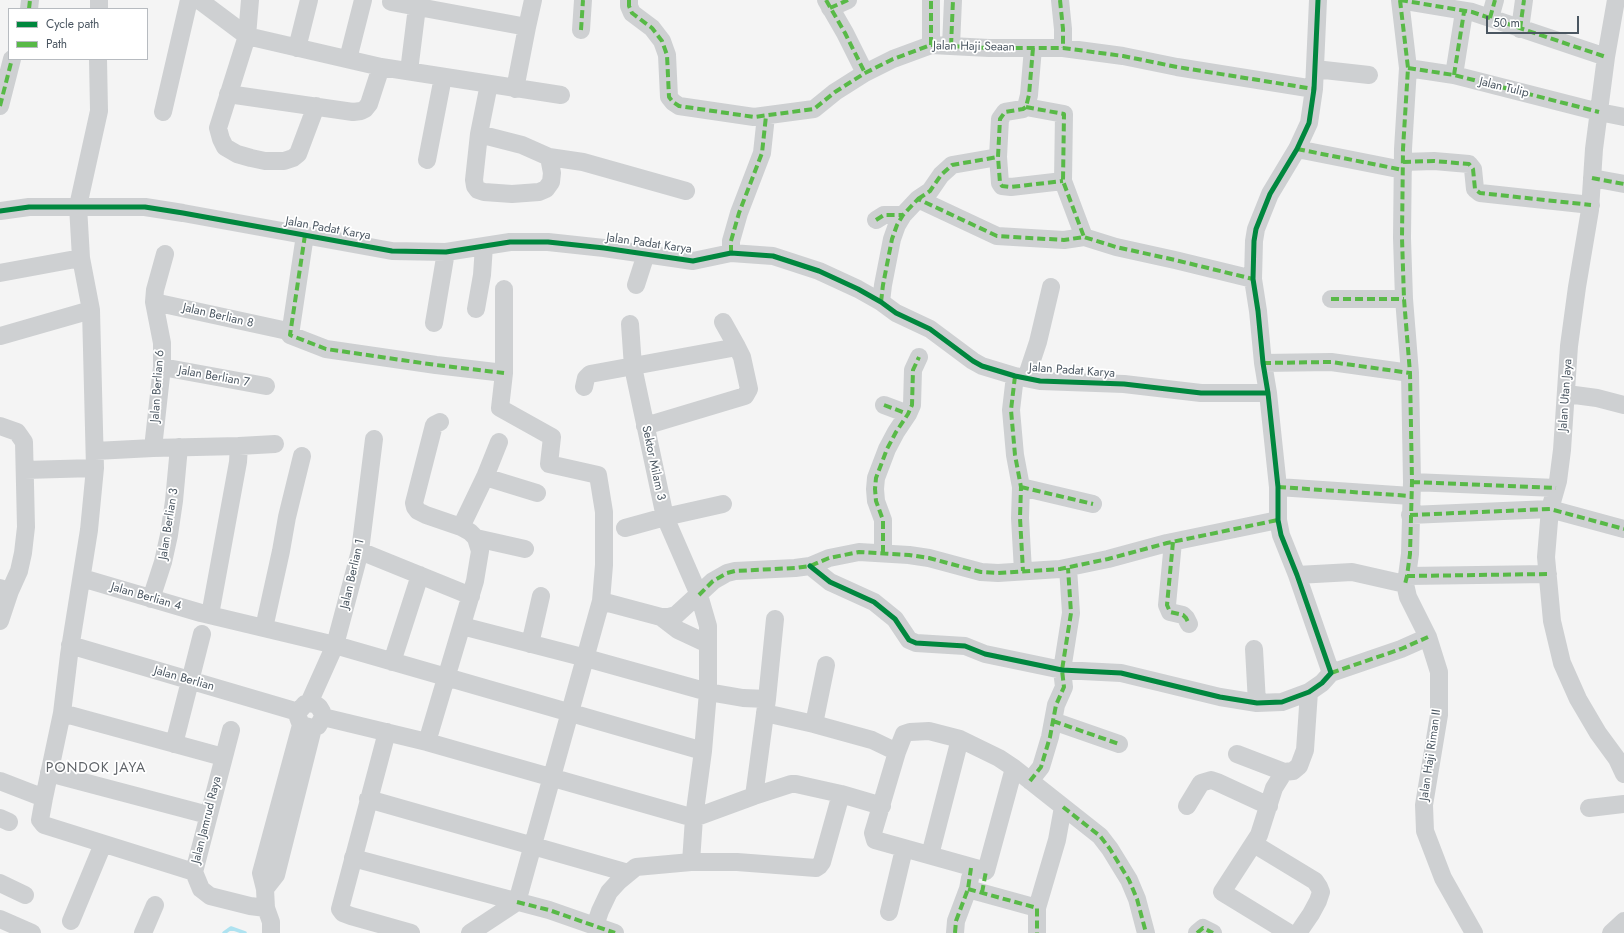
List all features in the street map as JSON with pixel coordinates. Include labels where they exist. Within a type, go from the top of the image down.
[{"type":"street","points":[[163,112],[189,0]]},
{"type":"street","points":[[199,0],[247,36],[381,67],[561,95]]},
{"type":"street","points":[[250,0],[247,36],[218,128],[225,147],[237,154],[265,161],[293,158],[298,154],[316,106]]},
{"type":"street","points":[[297,48],[309,0]]},
{"type":"street","points":[[348,59],[363,0]]},
{"type":"street","points":[[515,89],[533,0]]},
{"type":"street","points":[[581,30],[583,0]]},
{"type":"street","name":"Jalan Haji Seaan","points":[[629,0],[629,6],[632,13],[652,28],[662,42],[667,55],[669,97],[673,102],[679,106],[754,117],[814,109],[835,92],[865,73],[893,58],[931,45],[1063,48],[1123,56],[1177,67],[1314,89]]},
{"type":"street","points":[[848,0],[828,4],[845,32],[865,73]]},
{"type":"street","points":[[931,0],[931,45]]},
{"type":"street","points":[[951,46],[953,0]]},
{"type":"street","points":[[1060,0],[1063,48]]},
{"type":"street","points":[[1318,0],[1314,89],[1309,123],[1297,149],[1270,194],[1256,229],[1254,241],[1253,280],[1268,393],[1278,487],[1278,520],[1280,535],[1297,575],[1331,673]]},
{"type":"street","points":[[1406,580],[1412,489],[1410,373],[1404,299],[1402,238],[1403,166],[1408,68],[1400,0],[1464,12],[1472,12],[1606,57]]},
{"type":"street","points":[[1490,18],[1495,0]]},
{"type":"street","points":[[1520,28],[1524,0]]},
{"type":"street","name":"Jalan Utan Jaya","points":[[1616,0],[1606,57],[1599,112],[1590,205],[1576,287],[1569,346],[1567,394],[1562,450],[1556,488],[1550,509],[1546,557],[1552,621],[1564,669],[1578,699],[1598,733],[1617,759],[1624,774]]},
{"type":"street","points":[[391,2],[417,8],[527,27]]},
{"type":"street","points":[[409,71],[417,8]]},
{"type":"street","points":[[1454,75],[1464,12]]},
{"type":"street","points":[[1026,107],[1029,95],[1033,48]]},
{"type":"street","points":[[0,106],[12,60]]},
{"type":"street","points":[[98,60],[99,111],[78,206],[81,258],[91,310],[95,460],[90,530],[70,645],[62,713],[40,820],[44,825],[194,872]]},
{"type":"street","points":[[228,94],[353,112],[365,109],[369,104],[381,67]]},
{"type":"street","name":"Jalan Tulip","points":[[1408,68],[1454,75],[1624,117]]},
{"type":"street","points":[[1315,69],[1369,75]]},
{"type":"street","points":[[427,160],[443,77]]},
{"type":"street","points":[[489,84],[479,134],[475,186],[478,190],[484,192],[520,194],[539,192],[546,189],[550,182],[552,173],[549,156]]},
{"type":"street","points":[[1063,180],[1011,187],[1002,186],[1000,183],[998,157],[999,124],[1002,115],[1005,112],[1023,109],[1026,107],[1064,114],[1063,180],[1084,237]]},
{"type":"street","points":[[731,253],[731,241],[739,212],[762,153],[766,133],[766,116]]},
{"type":"street","points":[[479,134],[522,145],[549,156],[583,162],[686,191]]},
{"type":"street","points":[[1297,149],[1403,166],[1434,161],[1469,164],[1473,169],[1475,189],[1480,193],[1590,205]]},
{"type":"street","points":[[881,302],[892,239],[897,225],[903,215],[918,199],[930,191],[940,175],[952,165],[998,157]]},
{"type":"street","points":[[1592,178],[1624,184]]},
{"type":"street","points":[[918,199],[997,236],[1064,240],[1084,237],[1116,247],[1176,260],[1253,280]]},
{"type":"street","name":"Jalan Padat Karya","points":[[0,211],[29,207],[78,206],[145,208],[392,251],[446,252],[510,242],[548,242],[693,261],[731,253],[773,256],[819,271],[858,289],[881,302],[896,313],[930,329],[982,366],[1020,377],[1040,381],[1124,384],[1201,393],[1268,393]]},
{"type":"street","points":[[876,220],[884,215],[903,215]]},
{"type":"street","points":[[305,235],[290,334],[326,349],[504,373]]},
{"type":"street","points":[[476,309],[482,275],[484,246]]},
{"type":"street","points":[[434,324],[446,252]]},
{"type":"street","name":"Jalan Berlian 6","points":[[153,448],[162,367],[162,343],[154,302],[155,290],[165,254]]},
{"type":"street","points":[[636,285],[646,254]]},
{"type":"street","points":[[0,273],[81,258]]},
{"type":"street","points":[[1023,572],[1020,518],[1021,487],[1015,455],[1011,410],[1020,377],[1038,342],[1051,287]]},
{"type":"street","points":[[470,933],[517,902],[601,601],[604,565],[604,512],[598,475],[549,464],[552,437],[500,408],[504,373],[504,289]]},
{"type":"street","points":[[1331,299],[1404,299]]},
{"type":"street","name":"Jalan Berlian 8","points":[[154,302],[283,330]]},
{"type":"street","points":[[0,336],[91,310]]},
{"type":"street","points":[[645,426],[745,396],[748,393],[749,389],[742,357],[723,322]]},
{"type":"street","name":"Sektor Milam 3","points":[[630,324],[633,367],[665,517],[699,595],[708,626],[708,692],[703,751],[694,818],[691,862]]},
{"type":"street","points":[[584,387],[586,378],[590,374],[737,347]]},
{"type":"street","points":[[882,553],[883,520],[876,501],[876,478],[887,449],[908,414],[913,394],[913,370],[920,357]]},
{"type":"street","points":[[1263,363],[1332,362],[1410,373]]},
{"type":"street","name":"Jalan Berlian 7","points":[[162,367],[266,386]]},
{"type":"street","points":[[1567,394],[1597,398],[1624,404]]},
{"type":"street","points":[[884,404],[908,414]]},
{"type":"street","points":[[440,422],[434,425],[414,503],[418,511],[461,526],[476,538],[525,549]]},
{"type":"street","points":[[0,426],[17,432],[24,442],[26,527],[18,571],[5,589],[0,621]]},
{"type":"street","name":"Jalan Berlian 1","points":[[266,908],[265,889],[276,876],[309,717],[335,645],[360,551],[374,439]]},
{"type":"street","points":[[461,526],[485,477],[499,442]]},
{"type":"street","points":[[25,470],[95,460],[153,448],[275,444]]},
{"type":"street","points":[[210,615],[238,462],[239,446]]},
{"type":"street","name":"Jalan Berlian 3","points":[[151,599],[163,562],[169,535],[179,447]]},
{"type":"street","points":[[264,628],[287,517],[302,456]]},
{"type":"street","points":[[485,477],[537,493]]},
{"type":"street","points":[[1021,487],[1093,504]]},
{"type":"street","points":[[1278,487],[1412,489],[1556,488]]},
{"type":"street","points":[[625,528],[723,504]]},
{"type":"street","points":[[1410,515],[1550,509],[1624,529]]},
{"type":"street","points":[[601,601],[661,617],[669,617],[676,614],[713,581],[727,573],[735,571],[810,566],[829,558],[860,552],[929,558],[981,572],[1023,572],[1068,568],[1173,542],[1278,520]]},
{"type":"street","points":[[427,742],[471,596],[480,559],[480,551],[476,538]]},
{"type":"street","points":[[1173,542],[1166,606],[1170,612],[1183,615],[1189,624]]},
{"type":"street","points":[[360,551],[420,574],[471,596]]},
{"type":"street","points":[[810,566],[830,582],[874,602],[895,619],[910,640],[916,643],[965,646],[985,654],[1062,670],[1120,673],[1220,697],[1257,703],[1282,702],[1309,692],[1322,683],[1331,673],[1401,649],[1428,636]]},
{"type":"street","points":[[1030,781],[1041,767],[1056,705],[1064,687],[1062,670],[1070,612],[1068,568]]},
{"type":"street","points":[[1297,575],[1352,572],[1406,580],[1548,574]]},
{"type":"street","points":[[392,662],[420,574]]},
{"type":"street","name":"Jalan Berlian 4","points":[[82,578],[210,615],[335,645],[703,751]]},
{"type":"street","name":"Jalan Haji Riman II","points":[[1406,580],[1408,597],[1428,636],[1439,672],[1439,715],[1424,805],[1425,831],[1442,878],[1474,933]]},
{"type":"street","points":[[530,644],[541,596]]},
{"type":"street","points":[[661,617],[678,630],[708,644]]},
{"type":"street","points":[[754,796],[766,706],[775,619]]},
{"type":"street","points":[[462,626],[586,658],[708,692],[743,698],[814,724],[872,740],[897,752]]},
{"type":"street","points":[[174,744],[202,634]]},
{"type":"street","name":"Jalan Berlian","points":[[70,645],[309,717],[386,732],[427,742],[694,818]]},
{"type":"street","points":[[1254,649],[1257,703]]},
{"type":"street","points":[[814,724],[826,665]]},
{"type":"street","points":[[1237,754],[1284,772],[1293,771],[1299,766],[1305,750],[1309,692]]},
{"type":"street","points":[[62,713],[223,757]]},
{"type":"street","points":[[1053,721],[1118,744]]},
{"type":"street","name":"Jalan Jamrud Raya","points":[[231,730],[194,872],[196,881],[201,889],[210,896],[250,906],[266,908]]},
{"type":"street","points":[[978,870],[875,840],[873,833],[897,752],[904,734],[910,732],[929,731],[960,739],[999,758],[1014,768],[1100,836],[1129,880],[1137,899],[1146,933]]},
{"type":"street","points":[[386,732],[340,909],[343,913],[410,933]]},
{"type":"street","points":[[930,855],[960,739]]},
{"type":"street","points":[[955,933],[956,921],[975,891],[978,870],[1014,768]]},
{"type":"street","points":[[1284,772],[1274,788],[1269,806],[1254,844],[1222,892],[1289,933]]},
{"type":"street","points":[[49,773],[208,815]]},
{"type":"street","points":[[0,780],[44,798]]},
{"type":"street","points":[[1188,806],[1201,784],[1211,780],[1269,806]]},
{"type":"street","points":[[694,818],[791,784],[841,794],[882,806]]},
{"type":"street","points":[[595,926],[609,892],[619,881],[636,867],[691,862],[737,862],[816,868],[822,862],[841,794]]},
{"type":"street","points":[[368,799],[628,873]]},
{"type":"street","points":[[1589,808],[1624,804]]},
{"type":"street","points":[[1037,933],[1037,908],[1057,840],[1063,807]]},
{"type":"street","points":[[71,921],[103,844]]},
{"type":"street","points":[[1254,844],[1314,881],[1319,887],[1321,892],[1318,901],[1298,933]]},
{"type":"street","points":[[889,912],[904,849]]},
{"type":"street","points":[[353,858],[549,910],[615,933]]},
{"type":"street","points":[[0,883],[25,895]]},
{"type":"street","points":[[975,891],[1037,908]]},
{"type":"street","points":[[144,933],[155,905]]},
{"type":"street","points":[[266,908],[271,922],[272,932]]},
{"type":"street","points":[[0,919],[32,933]]},
{"type":"street","points":[[1612,933],[1624,921]]},
{"type":"street","points":[[1197,933],[1203,928],[1214,933]]},
{"type":"waterway","points":[[224,933],[231,928],[245,933]]},
{"type":"marked path","points":[[29,8],[30,0]]},
{"type":"marked path","points":[[581,30],[583,0]]},
{"type":"marked path","points":[[629,0],[629,6],[632,13],[652,28],[662,41],[667,55],[669,97],[673,102],[679,106],[754,117],[814,109],[835,92],[865,73],[893,59],[931,45],[989,48],[1063,48],[1123,56],[1177,67],[1314,89]]},
{"type":"marked path","points":[[826,0],[845,33],[865,73]]},
{"type":"marked path","points":[[830,8],[848,0]]},
{"type":"marked path","points":[[931,0],[931,45]]},
{"type":"marked path","points":[[951,46],[953,0]]},
{"type":"marked path","points":[[1060,0],[1063,48]]},
{"type":"marked path","points":[[1400,0],[1408,68],[1403,149],[1402,238],[1404,299],[1410,373],[1412,482],[1410,554],[1405,584]]},
{"type":"marked path","points":[[1400,0],[1472,12],[1606,57]]},
{"type":"marked path","points":[[1490,18],[1495,0]]},
{"type":"marked path","points":[[1520,29],[1524,0]]},
{"type":"marked path","points":[[1454,75],[1464,12]]},
{"type":"marked path","points":[[1033,48],[1029,95],[1026,107],[1023,109],[1005,112],[1000,119],[998,157],[1000,183],[1002,186],[1011,187],[1063,181]]},
{"type":"marked path","points":[[0,106],[12,60]]},
{"type":"marked path","points":[[1408,68],[1454,75],[1599,112]]},
{"type":"marked path","points":[[1026,107],[1064,114],[1063,181],[1084,237]]},
{"type":"marked path","points":[[731,253],[731,241],[739,213],[762,153],[766,116]]},
{"type":"marked path","points":[[1297,149],[1403,170]]},
{"type":"marked path","points":[[918,199],[930,191],[941,175],[952,165],[998,157]]},
{"type":"marked path","points":[[1403,162],[1434,161],[1469,164],[1473,169],[1475,189],[1480,193],[1591,205]]},
{"type":"marked path","points":[[1592,178],[1624,184]]},
{"type":"marked path","points":[[881,302],[892,239],[897,225],[903,215],[918,199],[997,236],[1064,240],[1084,237],[1116,247],[1253,279]]},
{"type":"marked path","points":[[876,220],[884,215],[903,215]]},
{"type":"marked path","points":[[305,235],[290,335],[326,349],[504,373]]},
{"type":"marked path","points":[[1331,299],[1404,299]]},
{"type":"marked path","points":[[883,553],[883,520],[876,501],[876,478],[887,449],[912,405],[913,370],[919,357]]},
{"type":"marked path","points":[[1263,363],[1331,362],[1410,373]]},
{"type":"marked path","points":[[1015,376],[1011,410],[1015,455],[1021,487],[1020,518],[1023,571]]},
{"type":"marked path","points":[[884,405],[908,414]]},
{"type":"marked path","points":[[1412,482],[1556,488]]},
{"type":"marked path","points":[[1021,487],[1093,504]]},
{"type":"marked path","points":[[1278,487],[1411,496]]},
{"type":"marked path","points":[[1410,515],[1550,509],[1624,529]]},
{"type":"marked path","points":[[699,595],[713,581],[727,573],[735,571],[810,566],[829,558],[859,552],[909,555],[929,558],[981,572],[998,573],[1060,569],[1108,559],[1167,543],[1278,520]]},
{"type":"marked path","points":[[1173,542],[1167,605],[1170,612],[1183,615],[1189,624]]},
{"type":"marked path","points":[[1030,781],[1041,767],[1050,737],[1056,705],[1064,687],[1062,670],[1071,613],[1068,568]]},
{"type":"marked path","points":[[1407,576],[1548,574]]},
{"type":"marked path","points":[[1331,673],[1401,649],[1428,637]]},
{"type":"marked path","points":[[1053,721],[1119,744]]},
{"type":"marked path","points":[[1063,807],[1100,836],[1110,849],[1129,880],[1137,899],[1146,933]]},
{"type":"marked path","points":[[955,933],[956,921],[968,889],[971,868]]},
{"type":"marked path","points":[[982,893],[986,871]]},
{"type":"marked path","points":[[968,889],[1037,908],[1037,933]]},
{"type":"marked path","points":[[517,902],[549,910],[615,933]]},
{"type":"marked path","points":[[1197,933],[1203,928],[1213,933]]},
{"type":"cycle path","points":[[810,566],[830,582],[874,602],[895,619],[909,640],[916,643],[965,646],[985,654],[1062,670],[1121,673],[1220,697],[1257,703],[1282,702],[1309,692],[1322,683],[1331,673],[1297,575],[1281,535],[1278,520],[1278,487],[1268,393],[1253,279],[1254,241],[1256,229],[1270,194],[1297,149],[1309,123],[1314,89],[1318,0]]},
{"type":"cycle path","points":[[0,211],[29,207],[145,207],[392,251],[446,252],[510,242],[548,242],[604,248],[693,261],[731,253],[773,256],[819,271],[858,289],[881,302],[896,313],[930,329],[982,366],[1015,376],[1040,381],[1124,384],[1201,393],[1268,393]]},
{"type":"district","name":"PONDOK JAYA","points":[[96,769]]}]
